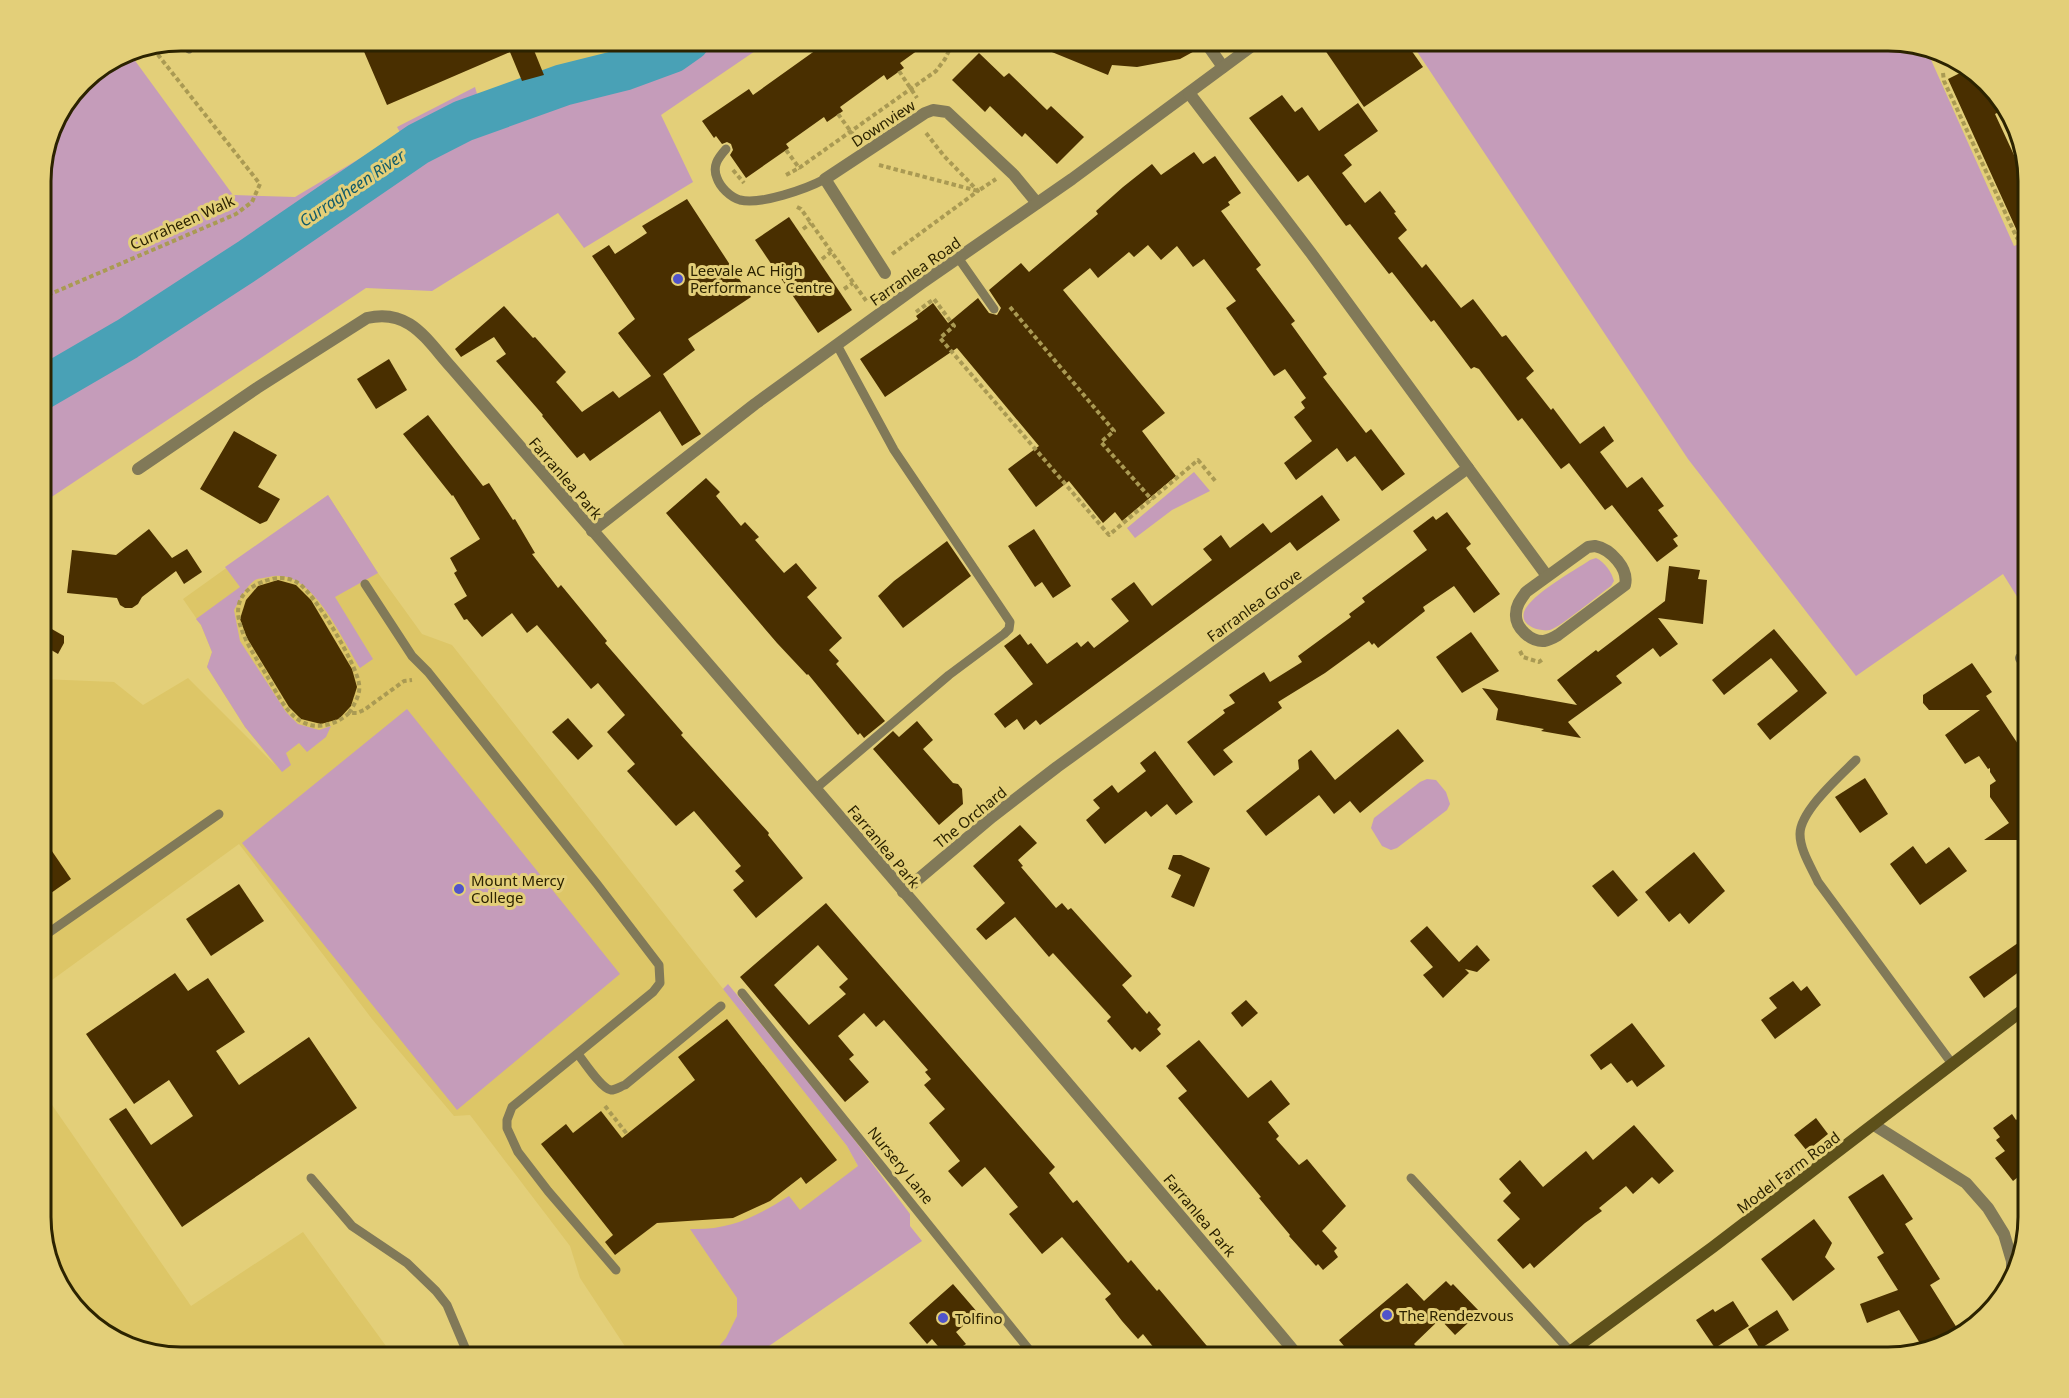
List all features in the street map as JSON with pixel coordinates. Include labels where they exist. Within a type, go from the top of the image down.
[{"type":"main road","name":"Model Farm Road","points":[[1578,1347],[2018,1014]]},
{"type":"street","points":[[1212,51],[1223,67]]},
{"type":"street","name":"Farranlea Road","points":[[592,531],[755,404],[1245,51]]},
{"type":"street","points":[[1189,93],[1311,253],[1547,576]]},
{"type":"street","name":"Downview","points":[[825,179],[933,110],[947,112],[1009,171],[1037,203]]},
{"type":"street","points":[[825,179],[882,268]]},
{"type":"street","name":"Farranlea Park","points":[[138,469],[257,388],[367,318],[381,315],[407,321],[442,357],[816,789],[1091,1110],[1290,1347]]},
{"type":"street","name":"Farranlea Grove","points":[[1058,767],[1468,468]]},
{"type":"street","points":[[1595,546],[1609,550],[1627,578],[1625,585],[1558,636],[1547,641],[1533,639],[1521,630],[1515,615],[1519,602],[1526,592],[1547,576],[1588,548],[1595,546]]},
{"type":"street","name":"The Orchard","points":[[903,892],[992,817],[1058,767]]},
{"type":"street","points":[[1874,1125],[1950,1171],[1972,1189],[2004,1234],[2011,1258]]},
{"type":"lane","points":[[726,149],[718,158],[716,174],[725,190],[733,197],[742,200],[792,193],[825,179]]},
{"type":"lane","points":[[959,259],[994,309]]},
{"type":"lane","points":[[816,789],[949,675],[1004,634],[1009,629],[1010,622],[894,450],[837,345]]},
{"type":"lane","points":[[365,584],[412,656],[428,672],[659,965],[660,983],[653,992],[512,1107],[507,1120],[507,1128],[518,1152],[548,1191],[616,1270]]},
{"type":"lane","points":[[1856,760],[1818,799],[1807,814],[1800,833],[1805,855],[1818,882],[1953,1065]]},
{"type":"lane","points":[[51,931],[219,814]]},
{"type":"lane","name":"Nursery Lane","points":[[741,993],[1026,1347]]},
{"type":"lane","points":[[578,1054],[604,1086],[610,1090],[615,1089],[625,1085],[721,1006]]},
{"type":"lane","points":[[311,1178],[352,1226],[407,1263],[436,1291],[447,1305],[464,1347]]},
{"type":"lane","points":[[1411,1178],[1560,1347]]},
{"type":"path","points":[[782,178],[936,71],[949,51]]},
{"type":"path","name":"Curraheen Walk","points":[[51,294],[236,214],[252,202],[260,184],[156,53]]},
{"type":"path","points":[[1943,63],[1944,81],[2018,238]]},
{"type":"path","points":[[899,71],[925,113],[923,129],[944,156],[978,191]]},
{"type":"path","points":[[838,114],[873,163],[978,191]]},
{"type":"path","points":[[786,150],[812,186]]},
{"type":"path","points":[[716,174],[729,164],[745,184]]},
{"type":"path","points":[[882,268],[978,191],[1009,171]]},
{"type":"path","points":[[789,208],[801,209],[869,306]]},
{"type":"path","points":[[803,229],[812,223]]},
{"type":"path","points":[[822,259],[831,252]]},
{"type":"path","points":[[844,289],[853,282]]},
{"type":"path","points":[[916,312],[934,300],[954,326],[940,338],[1109,535],[1198,460],[1217,483]]},
{"type":"path","points":[[1004,300],[1114,430],[1101,442],[1152,500]]},
{"type":"path","points":[[349,713],[360,686],[355,668],[313,599],[299,583],[280,577],[258,583],[241,598],[237,618],[244,638],[287,709],[300,721],[321,726],[340,721],[349,713],[364,710],[405,681],[418,682]]},
{"type":"path","points":[[604,1104],[627,1134]]},
{"type":"shaded area","points":[[509,51],[625,51],[522,81]]},
{"type":"shaded area","points":[[625,51],[755,51],[661,115],[693,182],[584,248],[558,213],[432,291],[366,288],[51,497],[51,172],[55,147],[64,123],[89,89],[109,73],[134,60],[233,195],[295,197],[401,134],[397,127],[475,87],[477,94]]},
{"type":"shaded area","points":[[1417,51],[1888,51],[1905,52],[1930,58],[2014,246],[2018,244],[2018,598],[2003,574],[1856,676],[1688,459]]},
{"type":"shaded area","points":[[1194,472],[1210,491],[1172,510],[1135,538],[1127,528]]},
{"type":"shaded area","name":"Mount Mercy College","points":[[328,495],[378,573],[422,634],[452,645],[847,1146],[874,1195],[728,1347],[625,1347],[580,1278],[570,1246],[470,1115],[454,1116],[372,1019],[239,844],[51,981],[51,679],[114,682],[143,705],[188,678],[276,766],[245,727],[207,667],[212,652],[201,625],[183,599]]},
{"type":"shaded area","points":[[328,495],[378,573],[335,597],[373,659],[360,668],[323,607],[298,582],[284,577],[255,580],[234,610],[240,641],[286,712],[298,724],[319,730],[331,726],[326,737],[307,752],[299,743],[286,753],[291,765],[282,772],[245,727],[207,667],[212,652],[201,625],[196,619],[240,587],[225,567]]},
{"type":"shaded area","points":[[1596,558],[1612,575],[1614,581],[1611,586],[1555,628],[1541,630],[1531,627],[1525,621],[1524,612],[1535,598]]},
{"type":"shaded area","points":[[407,709],[620,974],[457,1110],[242,843]]},
{"type":"shaded area","points":[[1427,779],[1436,780],[1446,792],[1450,804],[1447,810],[1397,848],[1391,850],[1382,846],[1371,828],[1374,818]]},
{"type":"shaded area","points":[[728,984],[832,1110],[910,1214],[910,1226],[922,1241],[768,1347],[718,1347],[726,1338],[737,1316],[737,1298],[690,1229],[718,1227],[742,1221],[789,1196],[800,1210],[858,1166],[847,1146],[723,989]]},
{"type":"shaded area","points":[[51,1103],[191,1306],[303,1232],[387,1347],[181,1347],[147,1343],[123,1334],[102,1320],[78,1296],[64,1275],[53,1243]]},
{"type":"building","points":[[364,51],[534,51],[544,75],[522,81],[510,52],[387,105]]},
{"type":"building","points":[[815,51],[917,51],[900,63],[904,68],[887,80],[884,75],[840,107],[843,111],[827,122],[824,117],[786,144],[789,148],[746,178],[730,155],[733,150],[731,144],[727,142],[722,144],[716,136],[714,138],[702,121],[749,89],[753,95]]},
{"type":"building","points":[[1049,51],[1195,51],[1180,59],[1137,67],[1112,65],[1108,75]]},
{"type":"building","points":[[1326,51],[1412,51],[1423,67],[1364,107]]},
{"type":"building","points":[[979,53],[1004,77],[1009,73],[1047,110],[1051,106],[1084,137],[1057,164],[1025,133],[1022,137],[990,106],[985,112],[952,80]]},
{"type":"building","points":[[1960,73],[1986,95],[1998,112],[1995,114],[2017,164],[2018,233],[1948,79]]},
{"type":"building","points":[[1282,95],[1295,112],[1302,107],[1319,131],[1358,103],[1378,131],[1344,155],[1352,165],[1342,173],[1365,203],[1380,191],[1407,230],[1398,238],[1422,268],[1426,264],[1461,308],[1473,299],[1502,337],[1506,335],[1534,371],[1526,378],[1551,410],[1553,408],[1580,444],[1604,426],[1614,441],[1600,452],[1627,488],[1642,477],[1664,506],[1658,510],[1678,536],[1673,539],[1678,546],[1657,562],[1612,505],[1605,510],[1569,463],[1561,469],[1522,418],[1518,421],[1479,369],[1474,367],[1471,369],[1434,320],[1431,322],[1392,272],[1389,274],[1350,224],[1346,226],[1308,175],[1298,182],[1249,118]]},
{"type":"building","points":[[1194,152],[1203,164],[1215,156],[1241,193],[1228,202],[1230,205],[1221,211],[1261,265],[1256,269],[1295,321],[1291,324],[1327,374],[1323,377],[1366,433],[1371,429],[1405,474],[1382,491],[1355,456],[1347,462],[1337,448],[1296,480],[1284,463],[1312,441],[1294,417],[1305,408],[1301,402],[1306,398],[1285,369],[1274,376],[1226,308],[1236,301],[1204,259],[1193,267],[1177,246],[1161,260],[1148,245],[1134,257],[1129,252],[1098,278],[1090,268],[1063,290],[1165,413],[1142,431],[1176,476],[1122,521],[1115,512],[1103,523],[1069,481],[1036,507],[1008,469],[1039,446],[957,348],[885,397],[860,359],[918,319],[916,316],[933,303],[948,323],[978,298],[989,313],[997,315],[1001,308],[989,290],[1021,263],[1029,272],[1098,214],[1096,211],[1152,164],[1161,175]]},
{"type":"building","points":[[687,199],[751,297],[688,339],[695,350],[663,374],[701,434],[682,446],[660,411],[590,461],[584,453],[577,458],[496,361],[506,354],[494,337],[461,357],[455,349],[504,306],[566,372],[556,382],[582,412],[613,391],[619,398],[651,376],[618,333],[635,319],[592,256],[609,245],[615,254],[647,233],[642,226]]},
{"type":"building","points":[[789,217],[852,310],[818,333],[755,240]]},
{"type":"building","points":[[389,359],[407,390],[376,409],[357,379]]},
{"type":"building","points":[[428,415],[483,486],[489,483],[513,520],[515,519],[535,553],[532,554],[558,588],[561,585],[607,641],[605,643],[683,733],[681,735],[769,833],[768,835],[803,878],[756,918],[733,890],[744,881],[735,871],[741,866],[694,811],[676,826],[627,771],[635,764],[607,732],[625,715],[598,683],[591,689],[537,625],[527,633],[512,613],[482,637],[467,619],[464,620],[454,604],[467,596],[454,573],[457,571],[450,558],[480,539],[453,495],[403,434]]},
{"type":"building","points":[[234,431],[277,455],[258,487],[280,499],[267,521],[260,524],[200,489]]},
{"type":"building","points":[[706,478],[720,492],[716,496],[741,526],[745,522],[759,537],[755,540],[784,573],[796,563],[817,588],[807,597],[842,638],[829,650],[839,661],[836,664],[885,721],[864,738],[860,733],[858,735],[808,674],[777,643],[666,513]]},
{"type":"building","points":[[1322,495],[1340,520],[1297,551],[1290,542],[1040,725],[1036,720],[1024,730],[1017,719],[1005,728],[994,714],[1033,684],[1004,646],[1020,634],[1028,645],[1031,643],[1047,664],[1077,642],[1081,647],[1088,641],[1094,648],[1129,621],[1111,599],[1134,582],[1152,606],[1212,560],[1203,549],[1221,535],[1230,548],[1263,523],[1271,533]]},
{"type":"building","points":[[1447,512],[1471,544],[1466,548],[1500,594],[1474,613],[1454,586],[1423,607],[1425,611],[1378,648],[1369,641],[1325,673],[1278,702],[1282,708],[1223,750],[1233,762],[1214,776],[1187,742],[1225,713],[1223,710],[1235,703],[1229,695],[1264,672],[1270,682],[1302,662],[1298,656],[1351,617],[1349,614],[1365,602],[1362,598],[1427,550],[1413,531],[1433,516],[1436,520]]},
{"type":"building","points":[[149,529],[172,558],[187,549],[202,572],[184,584],[176,571],[142,597],[132,608],[120,605],[117,598],[67,593],[72,550],[116,555]]},
{"type":"building","points":[[1034,529],[1071,586],[1053,598],[1042,582],[1035,587],[1008,546]]},
{"type":"building","points":[[947,541],[971,576],[903,628],[878,596]]},
{"type":"building","points":[[1669,566],[1700,570],[1698,579],[1707,580],[1703,624],[1658,618],[1678,644],[1660,657],[1653,648],[1616,676],[1622,683],[1568,722],[1581,738],[1496,720],[1498,709],[1482,688],[1577,705],[1557,680],[1665,601]]},
{"type":"building","points":[[278,580],[296,585],[311,600],[352,669],[357,687],[351,706],[339,719],[321,724],[301,719],[289,707],[247,638],[240,619],[246,600],[258,586]]},
{"type":"building","points":[[51,629],[64,636],[64,643],[58,654],[51,650]]},
{"type":"building","points":[[1774,629],[1827,693],[1770,740],[1757,724],[1798,691],[1771,658],[1724,695],[1712,680]]},
{"type":"building","points":[[1471,632],[1499,671],[1462,693],[1436,657]]},
{"type":"building","points":[[1972,663],[1992,692],[1986,696],[2018,744],[2018,840],[1984,840],[2009,823],[1990,797],[1990,785],[1996,781],[1990,768],[1988,769],[1979,756],[1965,764],[1945,735],[1980,710],[1929,710],[1923,703],[1923,695]]},
{"type":"building","points":[[568,718],[593,746],[578,760],[552,732]]},
{"type":"building","points":[[917,721],[933,740],[923,749],[953,783],[958,784],[962,789],[963,804],[939,825],[873,749],[893,731],[899,737]]},
{"type":"building","points":[[1398,729],[1424,761],[1360,813],[1350,801],[1334,814],[1319,795],[1266,836],[1246,811],[1299,769],[1298,760],[1311,750],[1335,780]]},
{"type":"building","points":[[1155,751],[1193,802],[1176,815],[1167,804],[1151,817],[1146,811],[1105,844],[1086,820],[1100,808],[1093,800],[1112,785],[1118,793],[1146,771],[1140,763]]},
{"type":"building","points":[[1865,778],[1888,814],[1860,833],[1835,797]]},
{"type":"building","points":[[1020,825],[1037,843],[1018,860],[1023,866],[1021,867],[1056,908],[1062,903],[1068,910],[1071,908],[1132,976],[1122,985],[1147,1014],[1149,1011],[1161,1025],[1157,1029],[1161,1034],[1140,1052],[1135,1047],[1132,1050],[1107,1021],[1111,1017],[1053,953],[1049,957],[1015,917],[986,940],[976,929],[1005,903],[973,866]]},
{"type":"building","points":[[1913,846],[1926,864],[1949,847],[1967,871],[1920,905],[1890,864]]},
{"type":"building","points":[[51,850],[71,879],[51,893]]},
{"type":"building","points":[[1694,852],[1725,891],[1689,924],[1680,913],[1669,922],[1645,892]]},
{"type":"building","points":[[1173,855],[1181,855],[1210,868],[1194,907],[1171,897],[1181,875],[1168,869]]},
{"type":"building","points":[[1613,870],[1638,900],[1618,917],[1592,886]]},
{"type":"building","points":[[239,884],[264,921],[211,956],[186,919]]},
{"type":"building","points":[[826,903],[1055,1167],[1049,1173],[1073,1203],[1077,1200],[1128,1263],[1131,1260],[1157,1291],[1159,1289],[1208,1347],[1153,1347],[1143,1334],[1138,1339],[1105,1299],[1111,1294],[1062,1237],[1042,1254],[1009,1214],[1018,1207],[985,1167],[962,1187],[948,1171],[960,1161],[929,1123],[945,1109],[924,1085],[931,1079],[925,1072],[928,1070],[884,1020],[876,1027],[864,1013],[838,1036],[854,1055],[849,1059],[869,1082],[845,1102],[740,977]],"holes":[[[818,945],[848,979],[839,987],[846,994],[809,1025],[774,985]]]},
{"type":"building","points":[[1427,926],[1459,962],[1477,945],[1490,960],[1477,972],[1465,969],[1469,973],[1443,998],[1423,975],[1433,967],[1410,941]]},
{"type":"building","points":[[2018,943],[2018,972],[1984,998],[1969,977]]},
{"type":"building","points":[[175,973],[188,991],[208,978],[245,1032],[216,1051],[239,1085],[309,1037],[357,1108],[182,1227],[109,1119],[126,1108],[151,1145],[193,1116],[169,1080],[134,1104],[86,1034]]},
{"type":"building","points":[[1793,981],[1801,991],[1807,986],[1821,1005],[1775,1039],[1761,1020],[1777,1008],[1769,998]]},
{"type":"building","points":[[1246,1000],[1258,1013],[1242,1027],[1231,1013]]},
{"type":"building","points":[[727,1019],[837,1160],[806,1184],[801,1177],[770,1201],[733,1218],[657,1223],[615,1255],[605,1242],[613,1235],[541,1144],[566,1124],[573,1133],[601,1111],[622,1138],[695,1080],[678,1057]]},
{"type":"building","points":[[1632,1023],[1665,1066],[1637,1087],[1632,1080],[1627,1083],[1611,1063],[1601,1070],[1590,1055]]},
{"type":"building","points":[[1199,1040],[1248,1098],[1271,1080],[1290,1104],[1268,1122],[1279,1136],[1276,1139],[1299,1165],[1307,1159],[1346,1206],[1322,1231],[1337,1248],[1334,1251],[1338,1257],[1323,1270],[1318,1264],[1316,1266],[1289,1236],[1259,1198],[1261,1197],[1178,1098],[1187,1091],[1166,1066]]},
{"type":"building","points":[[2012,1114],[2016,1120],[2018,1118],[2018,1177],[2013,1181],[1995,1158],[2005,1151],[1996,1140],[2000,1137],[1993,1128]]},
{"type":"building","points":[[1816,1118],[1828,1134],[1807,1151],[1794,1135]]},
{"type":"building","points":[[1634,1125],[1674,1171],[1659,1184],[1652,1177],[1633,1194],[1626,1186],[1599,1208],[1602,1211],[1534,1268],[1530,1263],[1523,1269],[1497,1240],[1520,1219],[1503,1201],[1511,1193],[1499,1179],[1520,1160],[1543,1187],[1586,1151],[1593,1160]]},
{"type":"building","points":[[1883,1174],[1913,1219],[1905,1224],[1940,1279],[1930,1285],[1957,1327],[1920,1343],[1899,1310],[1867,1323],[1860,1304],[1898,1290],[1877,1257],[1884,1253],[1848,1197]]},
{"type":"building","points":[[1814,1219],[1832,1243],[1825,1257],[1835,1269],[1793,1301],[1761,1259]]},
{"type":"building","points":[[1446,1281],[1451,1286],[1453,1284],[1480,1312],[1455,1335],[1440,1319],[1414,1344],[1417,1347],[1345,1347],[1339,1340],[1407,1283],[1424,1301]]},
{"type":"building","name":"Tolfino","points":[[953,1284],[978,1313],[956,1332],[966,1344],[964,1347],[939,1347],[932,1339],[927,1344],[909,1323]]},
{"type":"building","points":[[1733,1301],[1749,1326],[1714,1347],[1696,1320],[1713,1309],[1715,1312]]},
{"type":"building","points":[[1777,1310],[1789,1330],[1763,1347],[1759,1347],[1748,1329]]},
{"type":"waterway","name":"Curragheen River","points":[[51,383],[127,339],[250,259],[418,144],[463,121],[563,85],[623,70],[673,51]]},
{"type":"place","name":"Leevale AC High Performance Centre","points":[[678,279]]},
{"type":"place","name":"Mount Mercy College","points":[[459,889]]},
{"type":"place","name":"The Rendezvous","points":[[1387,1315]]},
{"type":"place","name":"Tolfino","points":[[943,1318]]}]
